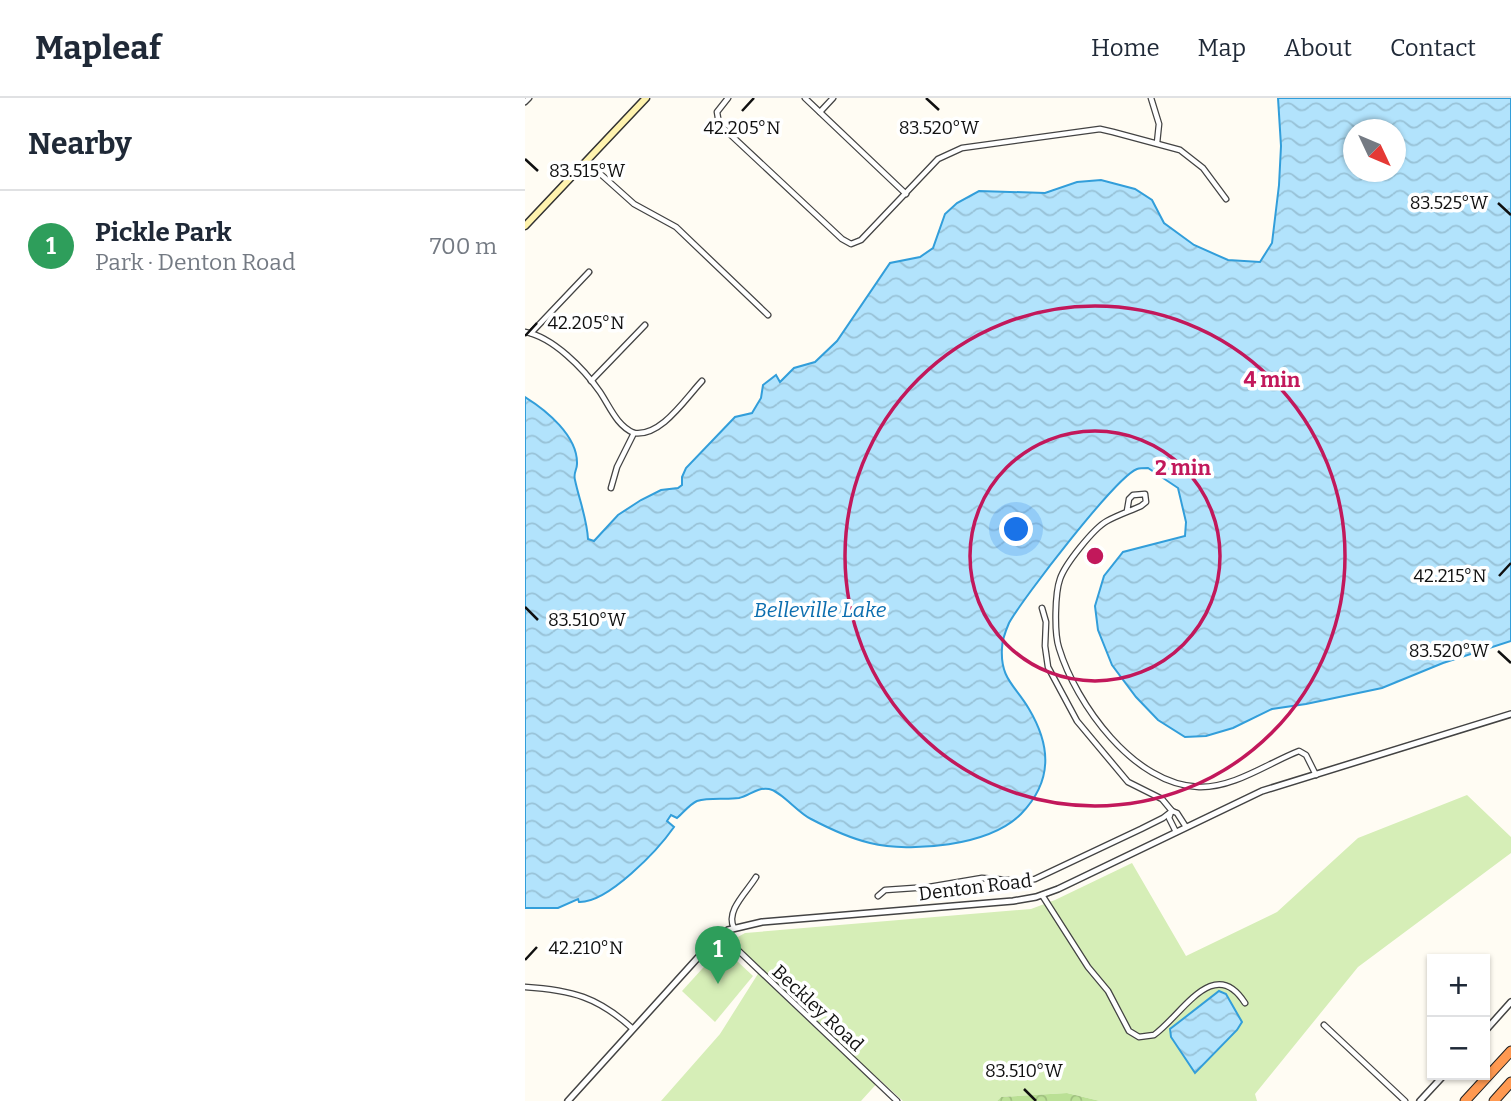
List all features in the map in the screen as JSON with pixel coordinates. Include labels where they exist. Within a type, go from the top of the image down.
[{"type":"highway","points":[[1465,1101],[1511,1051]]},
{"type":"highway","points":[[1494,1101],[1511,1082]]},
{"type":"highway","points":[[1502,1101],[1511,1091]]},
{"type":"main road","points":[[525,226],[646,98]]},
{"type":"street","points":[[525,102],[529,98]]},
{"type":"street","points":[[728,98],[719,107],[716,116],[719,124],[842,239],[851,244],[861,240],[938,159],[950,152],[1100,129],[1180,150],[1193,159],[1226,199]]},
{"type":"street","points":[[805,98],[906,194]]},
{"type":"street","points":[[820,112],[833,98]]},
{"type":"street","points":[[1151,98],[1159,124],[1157,143]]},
{"type":"street","points":[[586,161],[634,204],[676,227],[768,315]]},
{"type":"street","points":[[589,272],[528,333],[554,344],[591,382],[620,424],[634,433],[646,434],[657,428],[702,381]]},
{"type":"street","points":[[591,382],[645,325]]},
{"type":"street","points":[[611,488],[617,467],[634,433]]},
{"type":"street","points":[[1128,511],[1129,499],[1133,495],[1145,494],[1146,502],[1100,526],[1068,564],[1058,587],[1058,644],[1067,667],[1096,720],[1135,760],[1165,778],[1184,785],[1201,787],[1220,784],[1299,751],[1306,755],[1316,775]]},
{"type":"street","points":[[1042,608],[1046,622],[1048,667],[1077,721],[1128,782],[1161,799],[1177,813],[1186,827]]},
{"type":"street","name":"Denton Road","points":[[568,1101],[721,934],[734,928],[762,922],[1013,901],[1042,895],[1262,791],[1511,714]]},
{"type":"street","points":[[1172,811],[1169,818],[1176,832]]},
{"type":"street","points":[[878,896],[885,890],[929,887],[982,878],[1022,881],[1035,879],[1141,830],[1172,811]]},
{"type":"street","points":[[734,928],[731,922],[732,913],[756,877]]},
{"type":"street","points":[[1042,895],[1088,967],[1108,991],[1125,1026],[1134,1035],[1154,1035],[1202,990],[1217,983],[1231,987],[1245,1003]]},
{"type":"street","name":"Beckley Road","points":[[721,934],[897,1101]]},
{"type":"street","points":[[525,987],[557,989],[581,995],[609,1009],[633,1029]]},
{"type":"street","points":[[1490,1025],[1511,1002]]},
{"type":"street","points":[[1324,1025],[1405,1101]]},
{"type":"street","points":[[1420,1101],[1439,1080]]},
{"type":"green space","points":[[1467,795],[1511,837],[1511,853],[1358,967],[1255,1094],[1257,1101],[1100,1101],[1067,1093],[1001,1097],[997,1101],[903,1101],[880,1080],[861,1101],[661,1101],[720,1034],[761,969],[736,944],[736,938],[745,933],[1031,909],[1132,863],[1186,956],[1277,912],[1358,838]]},
{"type":"green space","points":[[722,947],[753,976],[715,1022],[682,991]]},
{"type":"green space","points":[[1067,1093],[1100,1101],[997,1101],[1001,1097]]},
{"type":"water","name":"Belleville Lake","points":[[1278,98],[1511,98],[1511,641],[1443,663],[1382,688],[1272,709],[1233,728],[1206,736],[1185,737],[1158,720],[1136,697],[1112,665],[1098,630],[1095,606],[1104,576],[1123,552],[1185,536],[1186,522],[1178,488],[1148,468],[1138,469],[1110,493],[1070,540],[1005,632],[1002,645],[1003,667],[1036,723],[1045,750],[1039,789],[1021,814],[1007,825],[970,840],[949,844],[927,847],[887,846],[862,841],[832,830],[806,816],[774,791],[761,789],[739,798],[697,801],[677,818],[671,815],[667,821],[674,827],[667,837],[631,874],[604,894],[591,900],[579,902],[578,899],[558,908],[525,908],[525,397],[559,425],[572,444],[577,464],[575,478],[588,539],[594,541],[618,515],[641,500],[661,490],[682,485],[686,468],[735,417],[752,413],[761,398],[763,385],[776,375],[780,382],[794,368],[815,362],[837,341],[890,263],[920,257],[933,248],[945,214],[957,203],[979,191],[1045,193],[1077,182],[1101,180],[1135,189],[1152,200],[1164,223],[1194,245],[1228,260],[1260,262],[1272,243],[1281,146]]},
{"type":"water","points":[[1219,991],[1226,994],[1242,1022],[1195,1073],[1171,1037],[1170,1029]]},
{"type":"place","name":"Pickle Park","points":[[718,984]]}]
